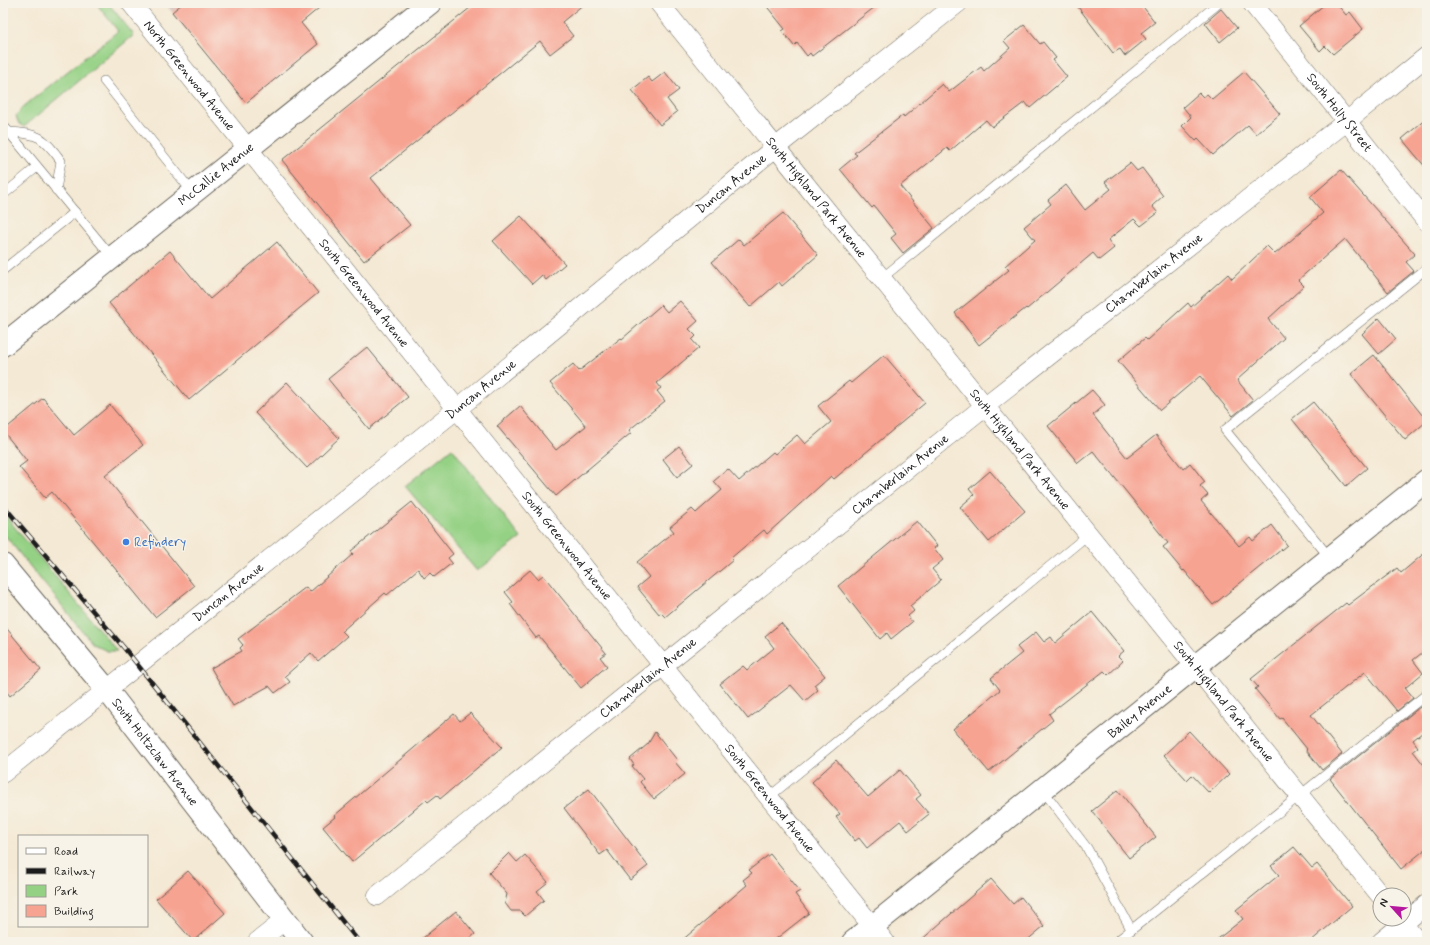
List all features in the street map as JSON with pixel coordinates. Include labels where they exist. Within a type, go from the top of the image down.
[{"type":"main road","name":"McCallie Avenue","points":[[3,345],[430,3]]},
{"type":"main road","name":"Bailey Avenue","points":[[853,942],[879,934],[1042,789],[1196,667],[1427,480]]},
{"type":"main road","name":"South Holtzclaw Avenue","points":[[3,565],[107,690],[302,942]]},
{"type":"street","name":"North Greenwood Avenue","points":[[131,3],[248,149]]},
{"type":"street","name":"South Highland Park Avenue","points":[[659,3],[1374,887]]},
{"type":"street","name":"Duncan Avenue","points":[[3,774],[457,409],[776,147],[958,3]]},
{"type":"street","name":"South Holly Street","points":[[1252,3],[1427,222]]},
{"type":"street","name":"Chamberlain Avenue","points":[[377,896],[985,406],[1347,121],[1427,56]]},
{"type":"street","name":"South Greenwood Avenue","points":[[248,149],[879,934]]},
{"type":"street","points":[[1412,914],[1427,904]]},
{"type":"street","points":[[257,942],[285,920]]},
{"type":"street","points":[[1381,942],[1395,927]]},
{"type":"street","points":[[1406,927],[1418,942]]},
{"type":"lane","points":[[882,278],[1219,3]]},
{"type":"lane","points":[[104,81],[193,193]]},
{"type":"lane","points":[[3,125],[112,257]]},
{"type":"lane","points":[[9,132],[31,133],[49,144],[61,161],[56,190]]},
{"type":"lane","points":[[3,194],[37,167]]},
{"type":"lane","points":[[3,270],[75,212]]},
{"type":"lane","points":[[1330,558],[1226,430],[1427,268]]},
{"type":"lane","points":[[769,798],[1089,534]]},
{"type":"lane","points":[[1116,942],[1427,694]]},
{"type":"lane","points":[[1042,789],[1087,848],[1131,929]]},
{"type":"shaded area","points":[[165,3],[183,3],[172,12]]},
{"type":"green space","points":[[96,3],[108,3],[134,35],[24,127],[18,122],[16,116],[23,107],[118,31]]},
{"type":"green space","points":[[452,448],[521,538],[477,571],[405,486]]},
{"type":"green space","points":[[3,513],[117,651],[107,651],[93,644],[3,533]]},
{"type":"building","points":[[183,3],[325,3],[301,23],[318,44],[246,103],[172,12]]},
{"type":"building","points":[[476,3],[585,3],[562,22],[573,36],[550,54],[540,41],[371,178],[410,225],[364,261],[282,160]]},
{"type":"building","points":[[764,3],[880,3],[812,56],[810,53],[807,56],[797,43],[794,46],[782,31],[785,29]]},
{"type":"building","points":[[1075,3],[1140,3],[1155,22],[1141,33],[1146,39],[1125,56],[1120,49],[1113,53]]},
{"type":"building","points":[[1326,3],[1336,3],[1346,15],[1350,12],[1363,29],[1333,54],[1325,46],[1320,51],[1299,26]]},
{"type":"building","points":[[1221,9],[1237,28],[1220,42],[1205,23]]},
{"type":"building","points":[[1024,25],[1040,44],[1043,42],[1056,58],[1053,60],[1067,77],[1030,108],[1025,102],[992,127],[986,120],[950,151],[947,148],[900,186],[934,228],[903,253],[891,238],[896,234],[874,206],[872,208],[840,169],[857,155],[854,153],[903,115],[904,117],[942,84],[949,92],[981,67],[984,71],[1010,48],[1004,41]]},
{"type":"building","points":[[665,72],[679,90],[667,99],[677,112],[660,125],[632,90],[648,77],[652,82]]},
{"type":"building","points":[[1244,72],[1280,114],[1256,134],[1248,125],[1213,155],[1198,139],[1196,141],[1182,126],[1191,117],[1183,107],[1199,93],[1203,97],[1207,94],[1212,99]]},
{"type":"building","points":[[1427,118],[1427,169],[1402,139]]},
{"type":"building","points":[[1130,163],[1137,171],[1142,168],[1163,196],[1152,206],[1158,213],[1141,226],[1134,219],[1108,240],[1114,248],[1099,260],[1093,253],[1027,309],[1026,308],[979,345],[955,313],[1009,270],[1005,266],[1035,240],[1024,227],[1051,204],[1048,200],[1066,185],[1085,210],[1111,189],[1105,182]]},
{"type":"building","points":[[1341,170],[1415,254],[1406,262],[1414,271],[1388,292],[1345,239],[1298,280],[1304,286],[1268,319],[1284,338],[1237,380],[1253,400],[1233,416],[1200,376],[1160,410],[1118,361],[1145,338],[1147,340],[1188,303],[1191,307],[1228,274],[1232,279],[1267,246],[1275,254],[1323,213],[1310,197]]},
{"type":"building","points":[[783,213],[818,255],[782,286],[779,282],[750,307],[712,262],[739,239],[744,245]]},
{"type":"building","points":[[521,216],[565,264],[546,280],[542,275],[532,284],[493,241]]},
{"type":"building","points":[[277,242],[318,293],[189,400],[109,303],[170,251],[210,299]]},
{"type":"building","points":[[680,301],[698,321],[689,329],[696,336],[692,340],[699,348],[657,383],[661,388],[657,391],[665,401],[629,430],[631,433],[556,496],[497,426],[520,406],[556,450],[586,426],[550,383],[573,364],[579,371],[621,338],[622,339],[661,305],[667,312]]},
{"type":"building","points":[[1379,318],[1396,339],[1379,354],[1362,334]]},
{"type":"building","points":[[367,347],[408,397],[369,429],[328,379]]},
{"type":"building","points":[[884,355],[925,403],[834,479],[831,476],[767,534],[764,530],[731,558],[733,560],[665,617],[661,613],[659,614],[637,587],[649,577],[637,562],[674,532],[670,527],[692,509],[696,513],[722,490],[714,481],[728,469],[739,481],[773,452],[775,454],[797,435],[805,444],[831,422],[818,406],[849,381],[851,383]]},
{"type":"building","points":[[1374,355],[1427,421],[1405,440],[1351,374]]},
{"type":"building","points":[[287,382],[339,438],[307,468],[255,413]]},
{"type":"building","points":[[1092,390],[1105,405],[1093,415],[1127,458],[1156,435],[1183,469],[1190,463],[1205,482],[1200,486],[1208,495],[1201,501],[1239,546],[1250,537],[1253,541],[1272,525],[1287,545],[1213,605],[1163,547],[1168,543],[1093,451],[1078,463],[1048,426]]},
{"type":"building","name":"Refindery","points":[[43,398],[74,435],[110,405],[143,445],[105,476],[194,586],[155,617],[52,492],[45,498],[19,467],[27,461],[3,431]]},
{"type":"building","points":[[1313,402],[1367,468],[1346,486],[1292,419]]},
{"type":"building","points":[[679,446],[693,464],[677,477],[663,459]]},
{"type":"building","points":[[990,471],[1025,511],[989,542],[960,507],[974,495],[969,489]]},
{"type":"building","points":[[412,502],[453,554],[448,558],[452,563],[434,577],[430,573],[424,578],[418,569],[387,595],[385,593],[342,631],[347,636],[318,661],[311,653],[285,676],[290,682],[275,693],[269,686],[233,706],[211,668],[242,651],[240,648],[243,645],[238,639],[306,587],[310,592],[353,554],[351,551]]},
{"type":"building","points":[[917,521],[937,546],[934,548],[943,560],[932,569],[941,580],[910,606],[914,611],[908,616],[912,622],[891,639],[887,633],[880,639],[838,586]]},
{"type":"building","points":[[1427,551],[1427,649],[1413,660],[1423,673],[1405,688],[1413,698],[1397,711],[1365,672],[1311,715],[1342,754],[1322,770],[1282,718],[1280,719],[1255,689],[1258,687],[1251,679],[1346,603],[1348,605],[1397,568],[1401,573]]},
{"type":"building","points":[[530,570],[538,579],[543,575],[606,653],[600,657],[607,666],[581,688],[539,636],[536,638],[510,604],[513,602],[505,592]]},
{"type":"building","points":[[1092,612],[1124,651],[1118,656],[1123,661],[1108,675],[1104,671],[1049,714],[1053,720],[989,772],[953,729],[1000,690],[991,678],[1022,653],[1017,647],[1036,632],[1044,642],[1051,637],[1055,643]]},
{"type":"building","points":[[781,623],[825,676],[814,685],[818,690],[805,701],[791,685],[748,719],[720,684],[743,666],[747,670],[774,648],[765,636]]},
{"type":"building","points":[[3,624],[41,670],[10,696],[3,687]]},
{"type":"building","points":[[1420,707],[1427,716],[1427,729],[1413,740],[1418,747],[1413,751],[1427,769],[1427,848],[1401,869],[1330,779]]},
{"type":"building","points":[[470,713],[502,747],[440,799],[437,795],[428,802],[426,800],[352,862],[323,827],[454,714],[460,721]]},
{"type":"building","points":[[1189,731],[1229,774],[1209,793],[1192,775],[1187,780],[1164,755]]},
{"type":"building","points":[[655,732],[677,760],[675,762],[685,774],[654,799],[640,782],[643,779],[632,766],[634,765],[630,759],[648,744]]},
{"type":"building","points":[[836,760],[868,797],[900,770],[921,795],[916,799],[929,814],[908,831],[900,821],[867,848],[859,838],[855,841],[836,817],[840,814],[812,782]]},
{"type":"building","points":[[589,789],[648,866],[630,880],[607,850],[600,855],[564,808]]},
{"type":"building","points":[[1118,790],[1156,837],[1129,858],[1092,811]]},
{"type":"building","points":[[1294,847],[1312,868],[1317,864],[1352,906],[1310,942],[1214,942],[1243,919],[1236,910],[1279,875],[1271,866]]},
{"type":"building","points":[[509,853],[517,862],[525,855],[548,882],[537,891],[544,900],[525,916],[520,911],[511,911],[505,903],[507,894],[489,873]]},
{"type":"building","points":[[770,854],[800,891],[795,894],[809,913],[772,942],[680,942],[747,885],[743,880],[752,873],[749,870]]},
{"type":"building","points":[[188,871],[225,913],[193,941],[156,899]]},
{"type":"building","points":[[991,879],[1013,904],[1021,897],[1044,926],[1025,942],[919,942]]},
{"type":"building","points":[[456,911],[475,934],[466,942],[418,942]]},
{"type":"railway","points":[[3,505],[125,649],[359,942]]},
{"type":"place","name":"Refindery","points":[[126,542]]}]
